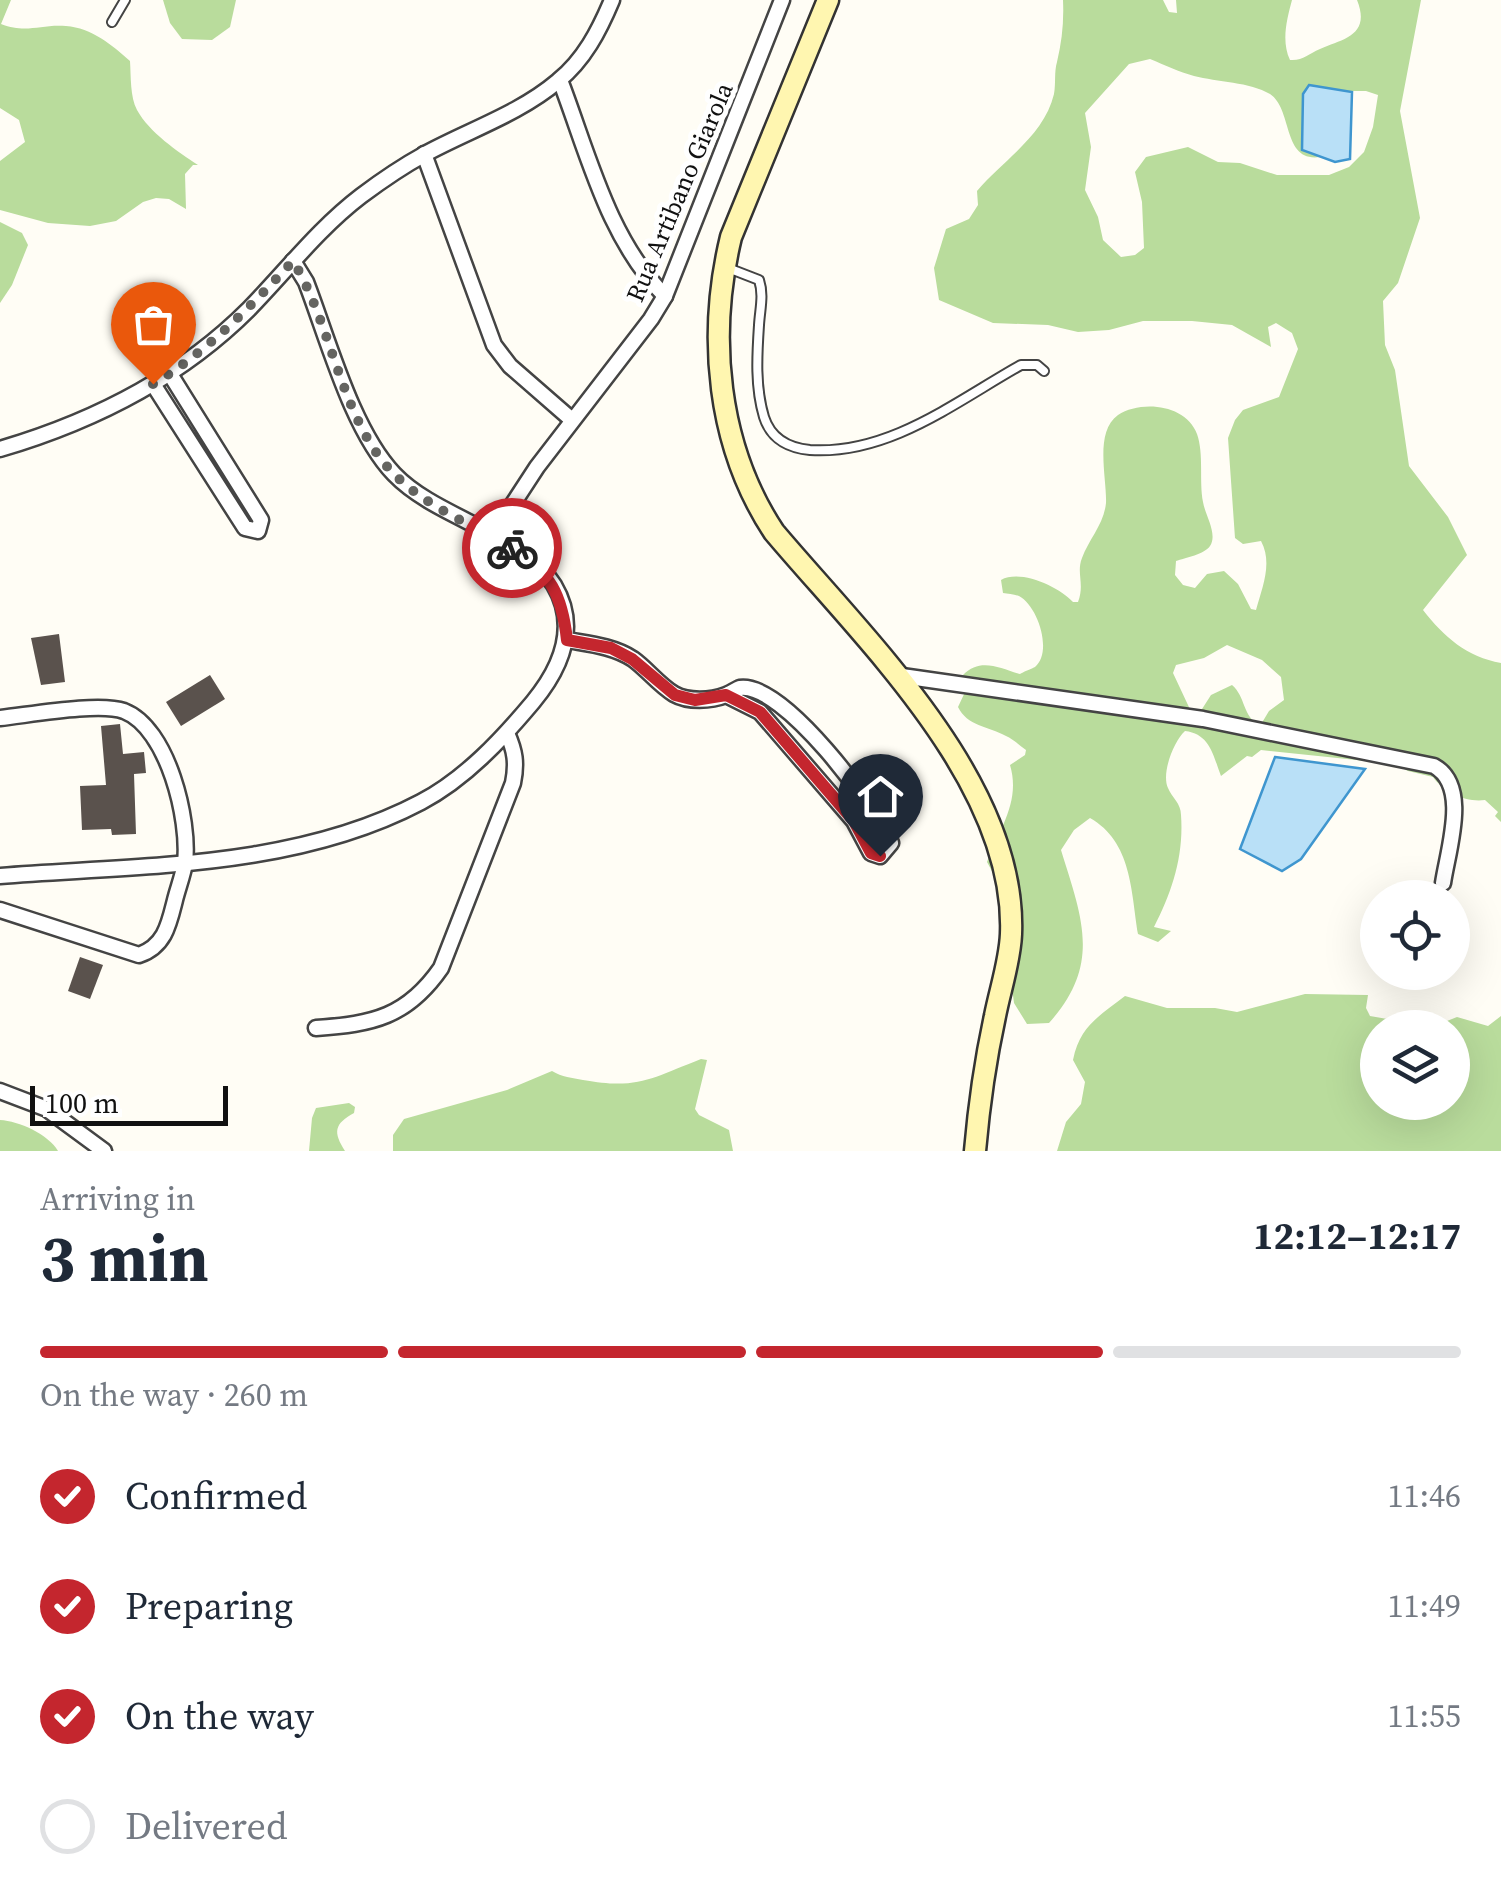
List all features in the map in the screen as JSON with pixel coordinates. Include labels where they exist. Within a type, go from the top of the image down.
[{"type":"street","points":[[0,450],[90,416],[170,374],[246,311],[359,198],[424,154],[532,100],[560,80],[586,52],[612,0]]},
{"type":"street","name":"Rua Artibano Giarola","points":[[492,536],[537,467],[665,296],[782,0]]},
{"type":"street","points":[[828,0],[745,197],[724,267],[716,338],[720,373],[734,445],[752,493],[774,532],[942,732],[976,792],[1001,860],[1010,904],[1011,938],[980,1088],[976,1151]]},
{"type":"street","points":[[560,80],[631,256],[665,296]]},
{"type":"street","points":[[424,154],[494,346],[510,366],[572,420]]},
{"type":"street","points":[[0,876],[275,851],[368,827],[424,801],[472,765],[507,733],[552,680],[567,640],[564,608],[554,585],[536,566],[492,536],[423,498],[395,475],[376,452],[360,422],[306,282],[293,261]]},
{"type":"street","points":[[153,384],[245,528],[258,531],[261,520],[170,374]]},
{"type":"street","points":[[567,640],[621,653],[675,695],[695,700],[726,695],[739,688],[773,698],[803,725],[871,808],[891,843],[887,852],[880,856],[871,853],[854,821],[760,712],[726,695]]},
{"type":"street","points":[[895,675],[1203,719],[1434,766],[1450,779],[1453,791],[1443,880]]},
{"type":"street","points":[[760,712],[773,698]]},
{"type":"street","points":[[0,718],[110,708],[134,717],[148,731],[173,776],[182,808],[186,861],[167,929],[151,951],[139,955],[0,910]]},
{"type":"street","points":[[316,1028],[353,1026],[390,1016],[426,990],[441,968],[513,783],[517,765],[507,733]]},
{"type":"street","points":[[0,1091],[47,1109],[104,1151]]},
{"type":"lane","points":[[112,22],[126,0]]},
{"type":"lane","points":[[724,267],[760,280],[763,292],[758,342],[759,393],[769,429],[778,440],[794,448],[837,451],[866,446],[901,432],[1021,365],[1036,365],[1044,371]]},
{"type":"green space","points":[[0,0],[11,0],[1,24],[18,28],[75,27],[101,38],[130,61],[133,99],[142,118],[198,165],[185,174],[186,209],[169,199],[156,198],[143,202],[116,221],[90,226],[48,223],[0,210],[0,161],[25,142],[19,120],[0,108]]},
{"type":"green space","points":[[163,0],[236,0],[230,27],[212,40],[182,39],[170,23]]},
{"type":"green space","points":[[1063,0],[1163,0],[1169,12],[1177,13],[1176,0],[1292,0],[1285,38],[1290,60],[1295,60],[1353,34],[1360,21],[1357,0],[1421,0],[1400,111],[1420,218],[1398,283],[1383,301],[1385,345],[1395,370],[1409,466],[1448,517],[1467,555],[1423,610],[1457,644],[1477,656],[1501,663],[1501,822],[1495,816],[1498,812],[1485,800],[1456,795],[1433,777],[1395,764],[1261,750],[1221,776],[1205,741],[1185,731],[1173,749],[1166,774],[1168,788],[1181,811],[1179,859],[1154,927],[1171,931],[1158,942],[1138,934],[1122,854],[1104,828],[1090,818],[1074,830],[1061,850],[1083,940],[1076,981],[1049,1023],[1027,1024],[1014,1003],[999,884],[987,862],[1011,803],[1010,765],[1026,750],[1009,737],[972,722],[958,707],[966,690],[963,675],[976,666],[1020,674],[1040,660],[1043,641],[1037,619],[1026,601],[1003,593],[1001,580],[1029,578],[1078,602],[1080,563],[1106,503],[1106,432],[1118,415],[1128,410],[1162,408],[1183,416],[1197,434],[1203,502],[1213,536],[1207,549],[1176,561],[1175,575],[1183,585],[1195,588],[1207,574],[1224,571],[1238,584],[1251,609],[1256,610],[1266,558],[1261,541],[1243,544],[1235,538],[1228,438],[1243,410],[1279,397],[1298,349],[1292,333],[1276,323],[1268,327],[1271,347],[1232,325],[1143,321],[1109,330],[1078,332],[1048,325],[993,323],[939,300],[934,268],[946,229],[969,219],[978,205],[977,191],[1032,135],[1049,109],[1054,94]],"holes":[[[1150,59],[1194,76],[1270,94],[1283,112],[1295,145],[1311,157],[1325,156],[1349,91],[1378,95],[1364,152],[1349,167],[1329,175],[1277,175],[1240,163],[1218,162],[1188,147],[1146,157],[1135,172],[1142,202],[1144,248],[1135,255],[1121,257],[1103,240],[1098,217],[1085,190],[1091,147],[1085,113],[1129,64]],[[1227,645],[1262,660],[1281,677],[1284,700],[1269,711],[1260,726],[1250,717],[1232,685],[1211,695],[1195,720],[1173,673],[1176,665],[1204,658]]]},
{"type":"green space","points":[[0,222],[22,233],[28,245],[0,303]]},
{"type":"green space","points":[[1305,994],[1368,995],[1367,1010],[1360,1010],[1360,1120],[1470,1120],[1470,1021],[1488,1026],[1501,1016],[1501,1151],[1057,1151],[1066,1122],[1081,1104],[1085,1082],[1073,1060],[1076,1048],[1085,1030],[1106,1010],[1125,996],[1167,1008],[1237,1012]]},
{"type":"green space","points":[[707,1060],[695,1109],[699,1115],[729,1130],[733,1151],[393,1151],[393,1135],[404,1119],[507,1090],[552,1071],[602,1083],[632,1083]]},
{"type":"green space","points":[[349,1103],[355,1107],[354,1113],[338,1129],[345,1151],[309,1151],[316,1108]]},
{"type":"green space","points":[[0,1120],[32,1130],[58,1151],[0,1151]]},
{"type":"water","points":[[1309,85],[1352,92],[1350,159],[1335,162],[1302,150],[1303,94]]},
{"type":"water","points":[[1275,757],[1365,769],[1301,859],[1282,871],[1240,849]]},
{"type":"building","points":[[59,634],[65,682],[41,685],[31,638]]},
{"type":"building","points":[[210,675],[225,699],[181,726],[166,702]]},
{"type":"building","points":[[120,724],[123,754],[144,752],[146,773],[134,774],[136,834],[112,835],[111,829],[82,830],[80,786],[106,785],[101,726]]},
{"type":"building","points":[[80,957],[103,965],[90,999],[68,991]]},
{"type":"way so far","points":[[153,384],[208,345],[293,261],[306,282],[360,422],[376,452],[395,475],[423,498],[512,548]]},
{"type":"route","points":[[512,548],[554,585],[564,608],[567,640],[611,648],[632,659],[675,695],[695,700],[726,695],[747,703],[788,742],[854,821],[871,853],[880,856]]}]
